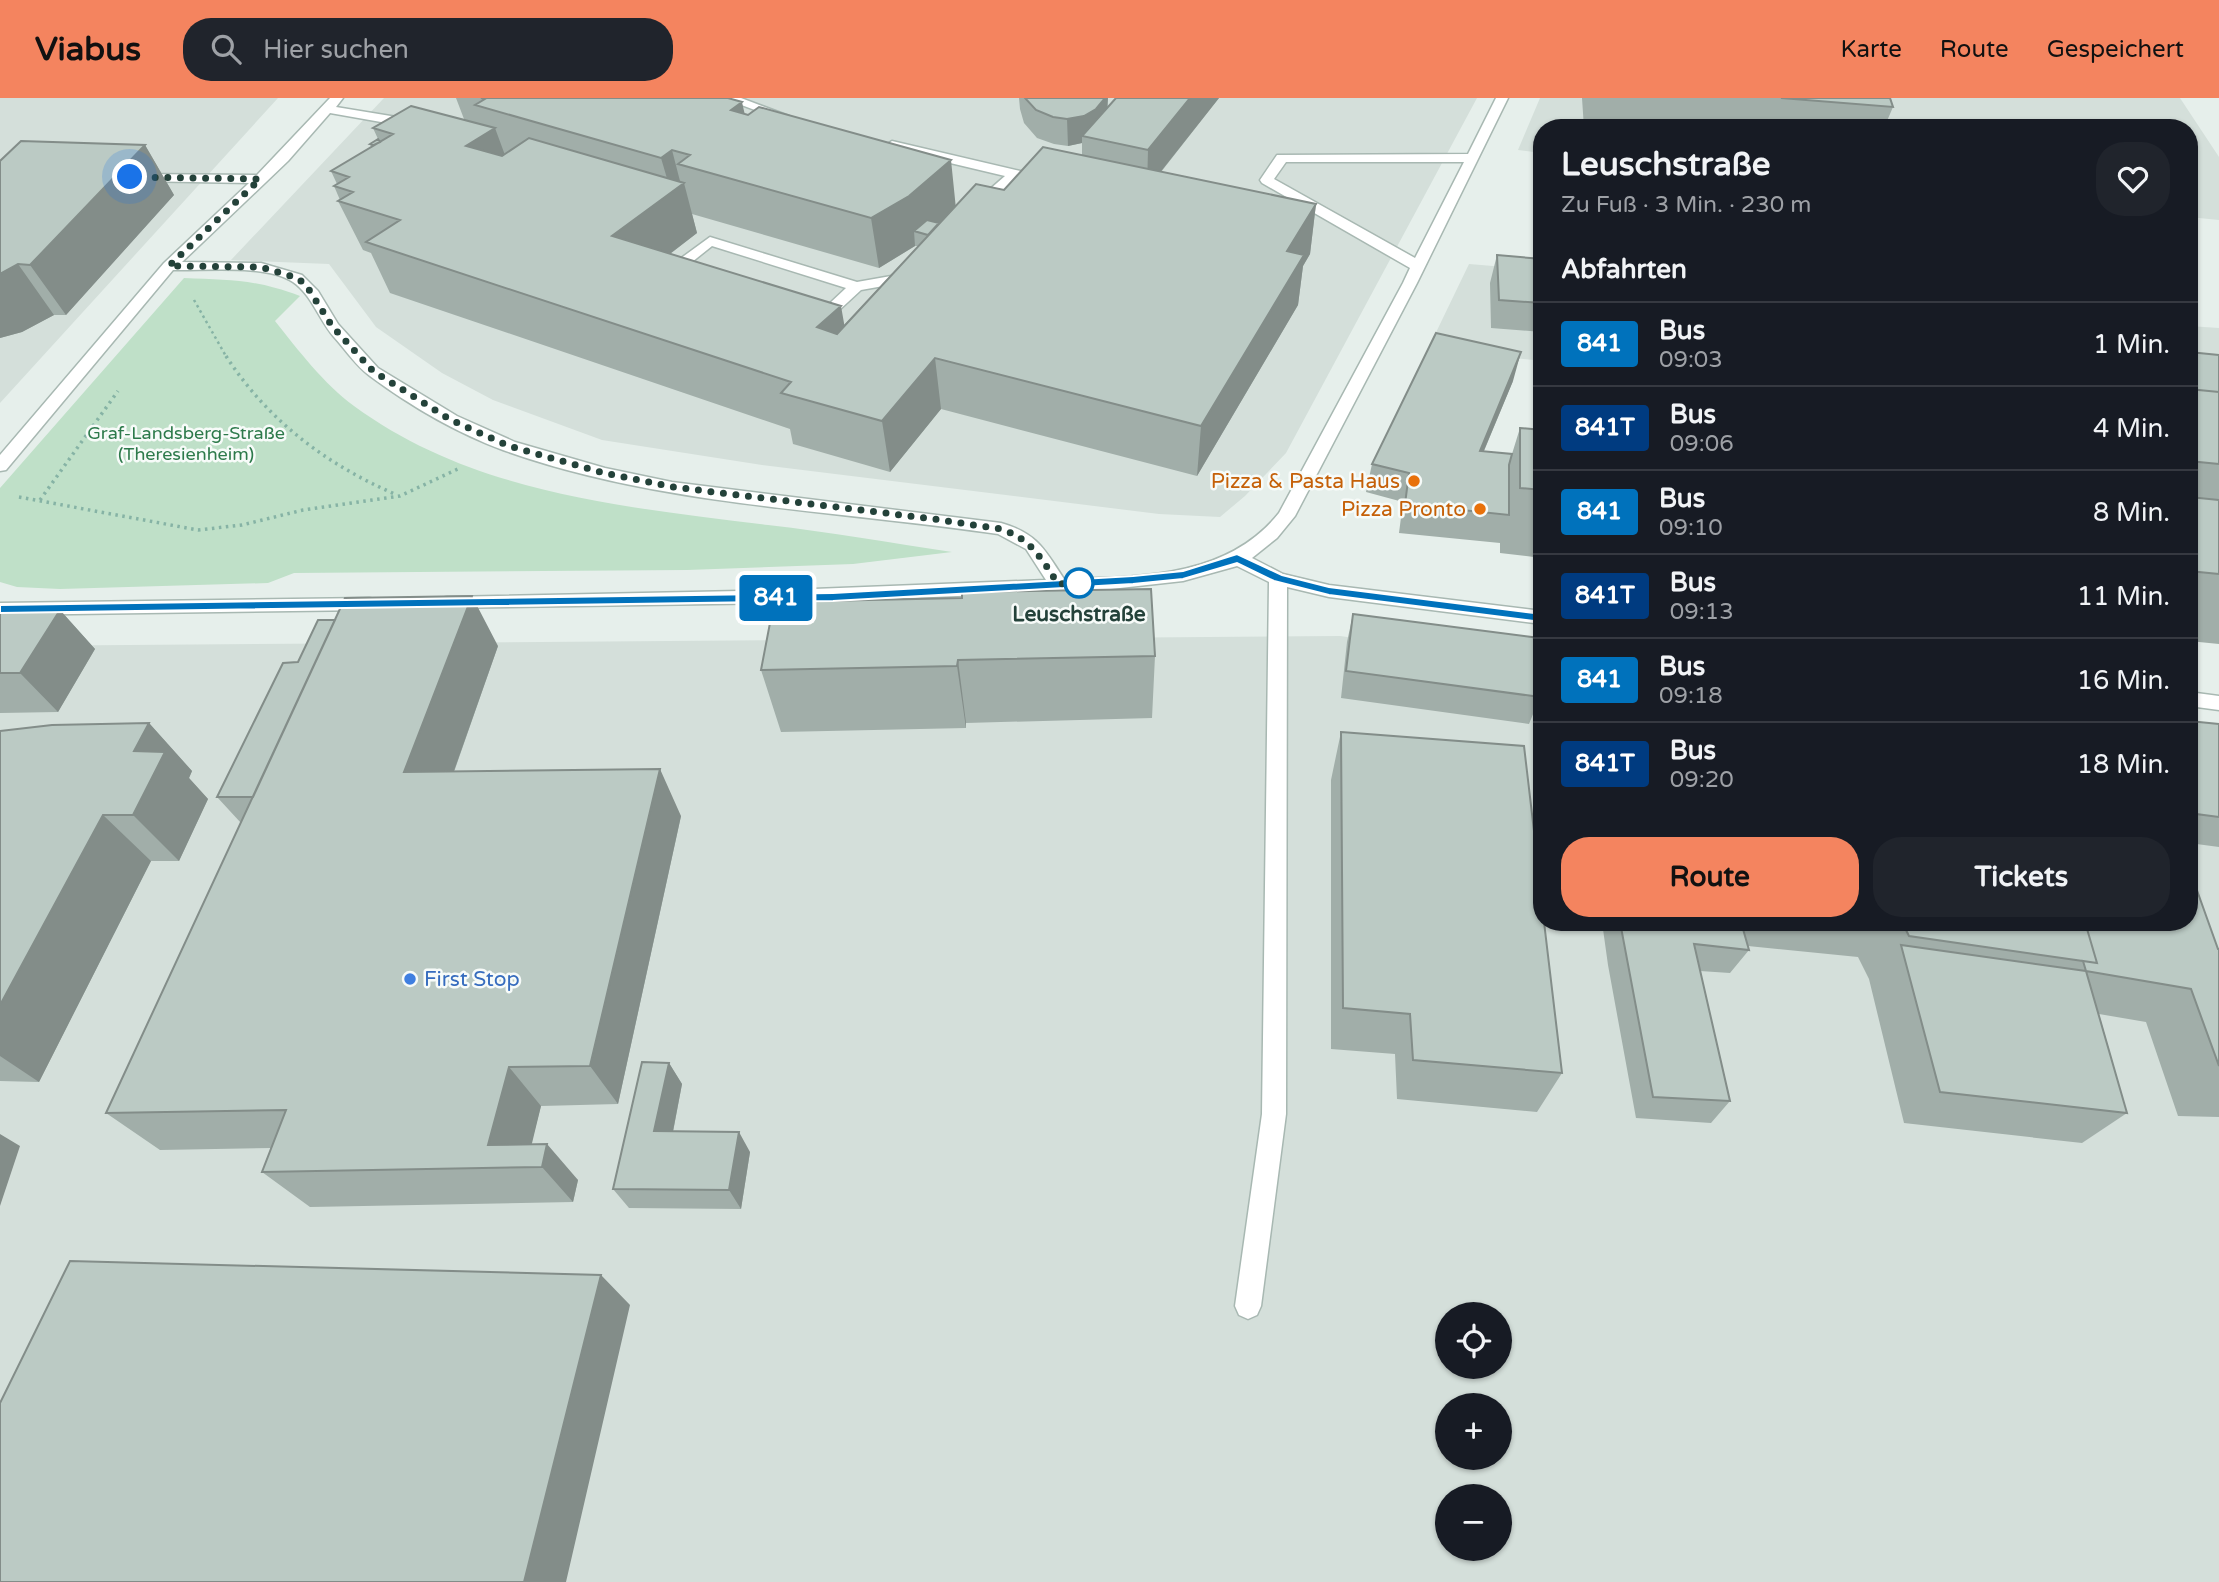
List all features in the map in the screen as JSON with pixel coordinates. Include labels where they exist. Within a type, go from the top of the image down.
[{"type":"street","points":[[0,466],[169,266],[260,179],[337,98]]},
{"type":"street","points":[[729,98],[791,118]]},
{"type":"street","points":[[430,603],[833,597],[1183,575],[1237,558],[1269,536],[1286,516],[1419,266],[1502,98]]},
{"type":"street","points":[[328,109],[410,122],[433,129]]},
{"type":"street","points":[[882,142],[1042,180]]},
{"type":"street","points":[[1419,266],[1267,180],[1282,158],[1472,158]]},
{"type":"street","points":[[965,219],[1015,174]]},
{"type":"street","points":[[123,177],[260,179]]},
{"type":"street","points":[[675,282],[662,278],[710,242],[856,286],[895,280],[925,255]]},
{"type":"street","points":[[169,266],[261,267],[297,278],[306,285],[332,326],[373,371],[451,420],[509,446],[604,473],[673,487],[1001,529],[1032,545],[1058,584]]},
{"type":"street","points":[[801,322],[814,326],[856,286]]},
{"type":"street","points":[[1237,558],[1279,579],[1329,591],[1533,617]]},
{"type":"street","points":[[1248,1306],[1274,1114],[1279,579]]},
{"type":"street","points":[[0,609],[389,603]]},
{"type":"street","points":[[2198,700],[2219,703]]},
{"type":"path","points":[[216,267],[192,297],[238,374],[268,408],[333,464],[367,483],[400,496]]},
{"type":"path","points":[[40,500],[120,388]]},
{"type":"path","points":[[13,496],[198,530],[242,525],[303,510],[400,496],[509,446]]},
{"type":"shaded area","points":[[0,98],[278,98],[0,403]]},
{"type":"shaded area","points":[[384,98],[1477,98],[1286,453],[1245,496],[1220,517],[1159,514],[762,465],[602,440],[493,400],[442,373],[376,327],[329,264],[231,260]]},
{"type":"shaded area","points":[[1540,98],[2180,98],[2194,119],[1533,119],[1533,152],[1518,150]]},
{"type":"shaded area","points":[[2198,125],[2219,157],[2219,220],[2198,218]]},
{"type":"shaded area","points":[[1469,264],[1533,269],[1533,360],[1428,349]]},
{"type":"shaded area","points":[[2198,327],[2219,328],[2219,432],[2198,430]]},
{"type":"shaded area","points":[[1340,636],[1533,663],[1533,931],[2198,931],[2198,752],[2219,755],[2219,1582],[0,1582],[0,646]]},
{"type":"green space","name":"Graf-Landsberg-Straße (Theresienheim)","points":[[184,278],[256,283],[300,296],[275,321],[332,388],[400,436],[449,459],[500,478],[606,503],[952,552],[853,564],[687,570],[294,573],[268,583],[60,589],[17,587],[0,582],[0,488]]},
{"type":"building","points":[[481,98],[728,98],[742,102],[731,110],[748,115],[759,107],[951,160],[909,196],[871,218],[678,164],[690,155],[672,150],[661,158],[475,105],[485,99]]},
{"type":"building","points":[[1025,98],[1105,98],[1096,109],[1084,116],[1067,119],[1036,110]]},
{"type":"building","points":[[1116,98],[1190,98],[1148,150],[1082,136]]},
{"type":"building","points":[[1781,98],[1890,98],[1893,107]]},
{"type":"building","points":[[411,106],[495,128],[466,146],[502,156],[529,138],[684,183],[612,236],[841,306],[817,327],[837,334],[976,184],[1004,190],[1043,147],[1316,204],[1287,251],[1304,255],[1201,426],[935,358],[882,421],[781,393],[791,382],[366,242],[400,220],[338,201],[353,192],[334,186],[349,177],[331,171],[393,134],[373,128]]},
{"type":"building","points":[[21,141],[145,145],[30,265],[18,264],[0,274],[0,161]]},
{"type":"building","points":[[927,220],[939,223],[928,235],[914,231]]},
{"type":"building","points":[[1497,255],[1533,258],[1533,302],[1499,300]]},
{"type":"building","points":[[1436,333],[1521,352],[1480,451],[1512,454],[1509,465],[1509,515],[1405,504],[1409,473],[1372,464]]},
{"type":"building","points":[[2198,353],[2219,355],[2219,392],[2198,390]]},
{"type":"building","points":[[2198,390],[2219,392],[2219,464],[2198,462]]},
{"type":"building","points":[[1520,428],[1533,429],[1533,489],[1520,488]]},
{"type":"building","points":[[2198,498],[2219,500],[2219,574],[2198,572]]},
{"type":"building","points":[[1151,589],[1155,656],[958,660],[957,666],[761,670],[774,602],[962,598],[962,592]]},
{"type":"building","points":[[472,596],[404,772],[660,769],[590,1066],[509,1067],[488,1145],[547,1144],[542,1167],[262,1172],[286,1110],[106,1113],[345,598]]},
{"type":"building","points":[[60,610],[20,673],[0,673],[0,611]]},
{"type":"building","points":[[1353,614],[1533,637],[1533,696],[1346,671]]},
{"type":"building","points":[[318,620],[335,620],[253,797],[217,797],[283,663],[298,662]]},
{"type":"building","points":[[2198,722],[2219,724],[2219,817],[2198,814]]},
{"type":"building","points":[[149,723],[134,751],[165,752],[133,815],[103,815],[0,1005],[0,731],[52,725]]},
{"type":"building","points":[[1341,732],[1524,746],[1533,822],[1533,931],[1545,931],[1562,1073],[1413,1060],[1410,1014],[1343,1008]]},
{"type":"building","points":[[2198,893],[2219,949],[2219,1066],[2191,989],[2086,971],[2083,961],[2097,963],[2088,931],[2198,931]]},
{"type":"building","points":[[1622,931],[1744,931],[1749,950],[1694,944],[1730,1101],[1653,1097]]},
{"type":"building","points":[[1906,931],[2088,931],[2097,963],[1909,936]]},
{"type":"building","points":[[1901,945],[2086,971],[2127,1113],[1940,1092]]},
{"type":"building","points":[[642,1062],[669,1063],[654,1131],[739,1132],[729,1190],[613,1189]]},
{"type":"building","points":[[70,1261],[601,1275],[524,1582],[0,1582],[0,1403]]},
{"type":"bus line","name":"841","points":[[0,609],[833,597],[1133,580],[1183,575],[1237,558],[1279,579],[1301,586],[1533,617]]},
{"type":"place","name":"Pizza & Pasta Haus","points":[[1414,481]]},
{"type":"place","name":"Pizza Pronto","points":[[1480,509]]},
{"type":"place","name":"Leuschstraße","points":[[1079,583]]},
{"type":"place","name":"First Stop","points":[[410,979]]},
{"type":"route","points":[[130,177],[260,179],[169,266],[261,267],[297,278],[313,294],[332,326],[373,371],[410,396],[478,434],[571,465],[655,484],[1001,529],[1032,545],[1058,584],[1079,583]]}]
